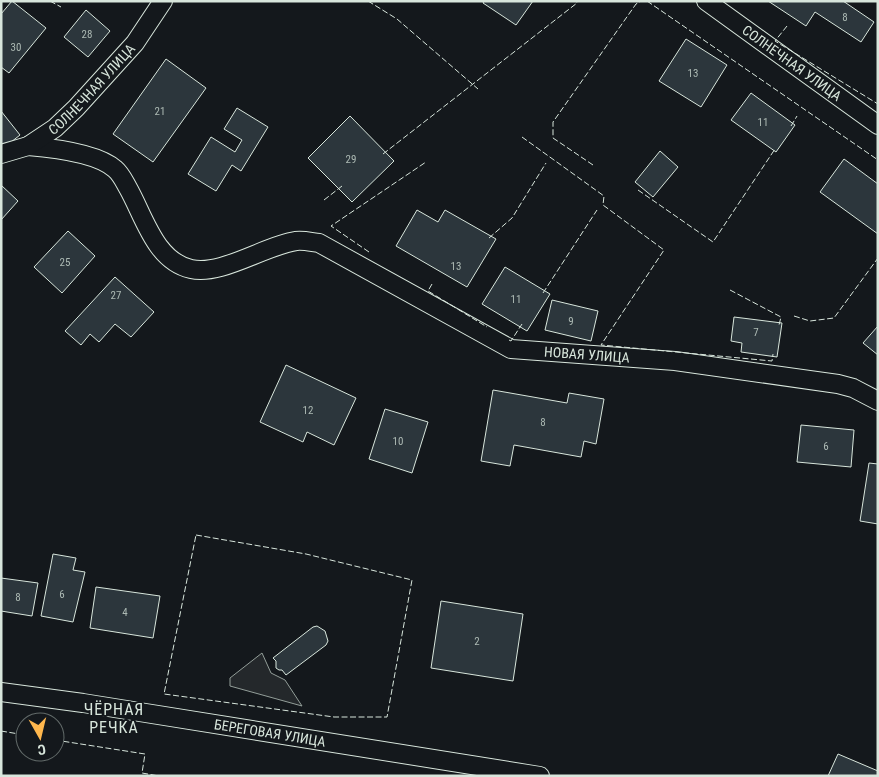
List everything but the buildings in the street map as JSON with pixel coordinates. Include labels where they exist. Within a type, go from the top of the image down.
[{"type":"street","name":"СОЛНЕЧНАЯ УЛИЦА","points":[[1,154],[28,146],[55,128],[76,108],[135,43],[163,1]]},
{"type":"street","name":"СОЛНЕЧНАЯ УЛИЦА","points":[[706,1],[878,126]]},
{"type":"street","name":"НОВАЯ УЛИЦА","points":[[28,146],[68,150],[105,163],[115,169],[131,193],[152,236],[165,254],[189,269],[205,270],[221,267],[260,252],[297,241],[319,243],[511,349],[675,361],[838,384],[853,388],[878,401]]},
{"type":"street","name":"БЕРЕГОВАЯ УЛИЦА","points":[[1,692],[93,704],[540,776]]},
{"type":"shaded area","points":[[262,653],[271,673],[285,680],[302,706],[230,686],[230,678]]},
{"type":"fence","points":[[50,1],[61,7]]},
{"type":"fence","points":[[368,1],[397,19],[478,89]]},
{"type":"fence","points":[[383,154],[577,3],[576,1]]},
{"type":"fence","points":[[593,165],[553,138],[553,122],[636,4],[641,1]]},
{"type":"fence","points":[[647,1],[878,160]]},
{"type":"fence","points":[[787,26],[775,41],[878,104]]},
{"type":"fence","points":[[791,126],[797,116]]},
{"type":"fence","points":[[522,137],[604,196],[603,205],[664,250],[601,345],[772,361],[773,354]]},
{"type":"fence","points":[[638,190],[713,242],[775,149]]},
{"type":"fence","points":[[369,252],[331,226],[426,162]]},
{"type":"fence","points":[[489,238],[512,218],[546,163]]},
{"type":"fence","points":[[324,200],[342,186]]},
{"type":"fence","points":[[543,293],[597,210]]},
{"type":"fence","points":[[794,316],[810,321],[834,318],[878,258]]},
{"type":"fence","points":[[432,284],[428,291],[487,327]]},
{"type":"fence","points":[[730,290],[781,317],[779,325]]},
{"type":"fence","points":[[509,340],[511,341],[522,324]]},
{"type":"fence","points":[[196,535],[306,554],[412,580],[387,717],[334,717],[164,694],[196,535]]},
{"type":"fence","points":[[1,731],[15,733]]},
{"type":"fence","points":[[65,742],[145,754],[142,773],[159,776]]},
{"type":"district","name":"ЧЁРНАЯ РЕЧКА","points":[[114,718]]}]
